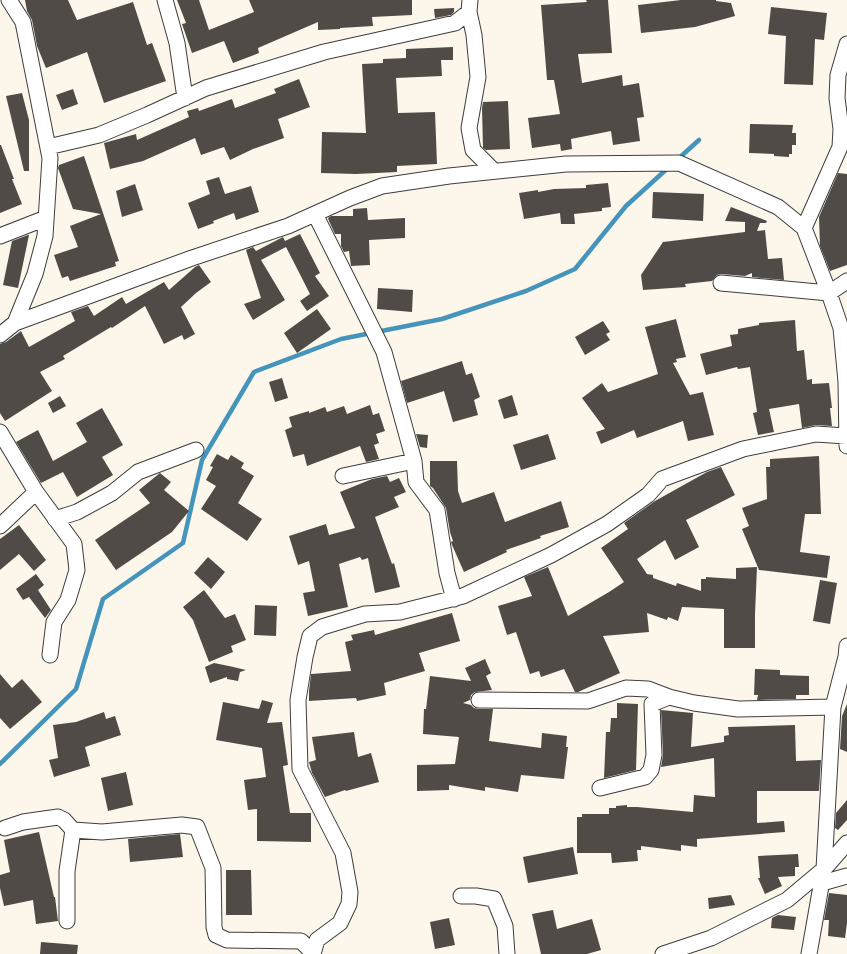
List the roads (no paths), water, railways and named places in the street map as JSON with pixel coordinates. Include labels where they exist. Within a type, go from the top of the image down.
[{"type":"street","points":[[9,0],[24,22],[50,158],[45,236],[35,274],[15,323]]},
{"type":"street","points":[[165,0],[177,43],[185,98]]},
{"type":"street","points":[[48,147],[99,135],[206,88],[324,52],[455,23],[470,6]]},
{"type":"street","points":[[470,6],[478,77],[469,128],[473,150],[494,171]]},
{"type":"street","points":[[804,228],[840,147],[842,130],[837,98],[838,75],[847,44]]},
{"type":"street","points":[[0,335],[15,323],[192,258],[288,226],[350,198],[382,186],[449,176],[566,164],[679,163],[778,207],[804,228],[841,328],[846,382],[846,441],[816,434],[743,449],[662,479],[648,495],[607,524],[551,555],[463,596],[400,612],[365,614],[322,627],[310,636],[298,700],[300,769],[343,853],[350,892],[350,904],[340,923],[317,940],[313,953],[301,941],[227,940],[216,935],[214,927],[213,868],[197,827],[182,825],[102,832],[73,830],[64,820],[58,818],[22,822],[5,828]]},
{"type":"street","points":[[315,214],[384,352],[414,461],[416,482],[437,510],[447,573],[454,599]]},
{"type":"street","points":[[0,236],[46,218]]},
{"type":"street","points":[[721,282],[829,293],[847,281]]},
{"type":"street","points":[[0,432],[36,492],[74,544],[77,570],[68,600],[54,622],[50,655]]},
{"type":"street","points":[[55,519],[77,512],[112,493],[138,472],[196,450]]},
{"type":"street","points":[[343,476],[414,461]]},
{"type":"street","points":[[0,526],[36,492]]},
{"type":"street","points":[[808,954],[823,876],[833,707],[846,657],[847,646]]},
{"type":"street","points":[[479,700],[588,701],[626,688],[648,689],[669,697],[694,703],[738,709],[833,707]]},
{"type":"street","points":[[600,788],[645,777],[651,770],[654,755],[652,704],[669,697]]},
{"type":"street","points":[[67,921],[67,871],[73,830]]},
{"type":"street","points":[[663,954],[711,938],[787,900],[823,876],[847,842]]},
{"type":"street","points":[[823,876],[847,876]]},
{"type":"street","points":[[461,896],[476,896],[494,899],[505,926],[507,954]]},
{"type":"waterway","points":[[678,159],[699,140]]},
{"type":"waterway","points":[[0,764],[76,689],[103,599],[183,543],[202,460],[254,372],[341,339],[442,319],[526,291],[575,269],[626,206],[669,167]]}]
